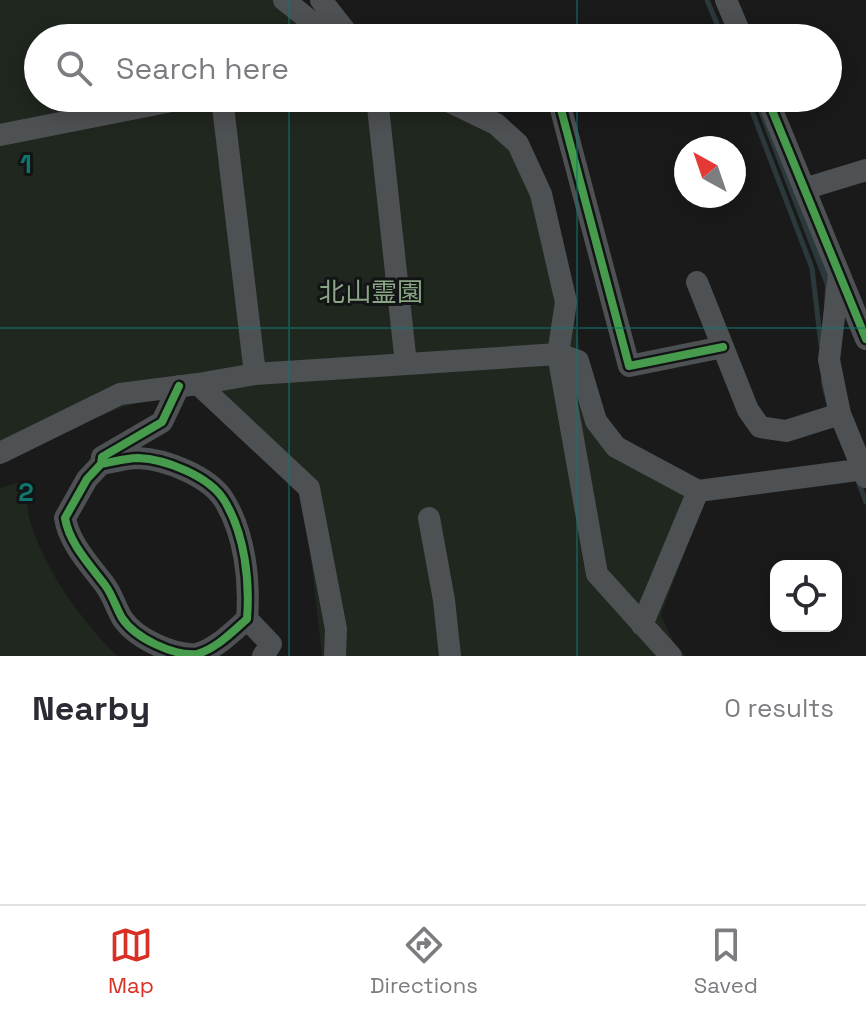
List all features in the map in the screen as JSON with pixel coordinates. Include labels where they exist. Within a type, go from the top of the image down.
[{"type":"street","points":[[284,0],[314,24]]},
{"type":"street","points":[[321,0],[340,24]]},
{"type":"street","points":[[726,0],[736,24]]},
{"type":"street","points":[[0,135],[116,112]]},
{"type":"street","points":[[224,112],[255,374]]},
{"type":"street","points":[[379,112],[406,364]]},
{"type":"street","points":[[471,112],[496,124],[518,144],[541,194],[566,302],[558,354],[597,574],[671,656]]},
{"type":"street","points":[[562,112],[629,366],[723,347]]},
{"type":"street","points":[[773,112],[866,339]]},
{"type":"street","points":[[804,189],[866,170]]},
{"type":"street","points":[[0,453],[120,394],[255,374],[558,354],[578,361],[596,421],[616,447],[698,491],[865,472],[840,414],[829,360],[839,274]]},
{"type":"street","points":[[697,282],[748,410],[760,427],[786,431],[840,414]]},
{"type":"street","points":[[101,464],[136,458],[179,465],[223,498],[242,551],[249,585],[247,619],[218,644],[195,655],[175,653],[146,642],[123,620],[111,593],[67,532],[65,518],[87,479],[101,464],[102,457],[162,422],[188,385]]},
{"type":"street","points":[[188,385],[299,474],[309,488],[336,629],[335,656]]},
{"type":"street","points":[[642,625],[698,491]]},
{"type":"street","points":[[429,518],[444,600],[450,656]]},
{"type":"street","points":[[247,619],[271,644],[263,656]]},
{"type":"green space","name":"北山霊園","points":[[0,0],[298,0],[330,24],[24,24],[24,112],[486,112],[521,135],[546,177],[581,355],[606,427],[704,501],[661,615],[674,643],[686,656],[322,656],[304,499],[196,396],[144,401],[119,409],[0,463]]},
{"type":"green space","points":[[23,481],[28,514],[46,560],[78,612],[117,656],[0,656],[0,488]]},
{"type":"shaded area","points":[[758,112],[765,112],[831,282],[828,412],[821,383],[825,285]]},
{"type":"waterway","points":[[707,0],[717,24]]},
{"type":"waterway","points":[[752,112],[812,268],[821,345]]},
{"type":"waterway","points":[[858,481],[866,502]]},
{"type":"cycle path","points":[[562,112],[629,366],[723,347]]},
{"type":"cycle path","points":[[773,112],[866,339]]},
{"type":"cycle path","points":[[101,464],[133,458],[161,462],[197,476],[224,500],[237,528],[248,589],[247,619],[224,640],[197,654],[187,654],[145,639],[122,618],[108,589],[75,545],[65,518],[87,479],[101,464],[102,457],[162,422],[179,386]]}]
